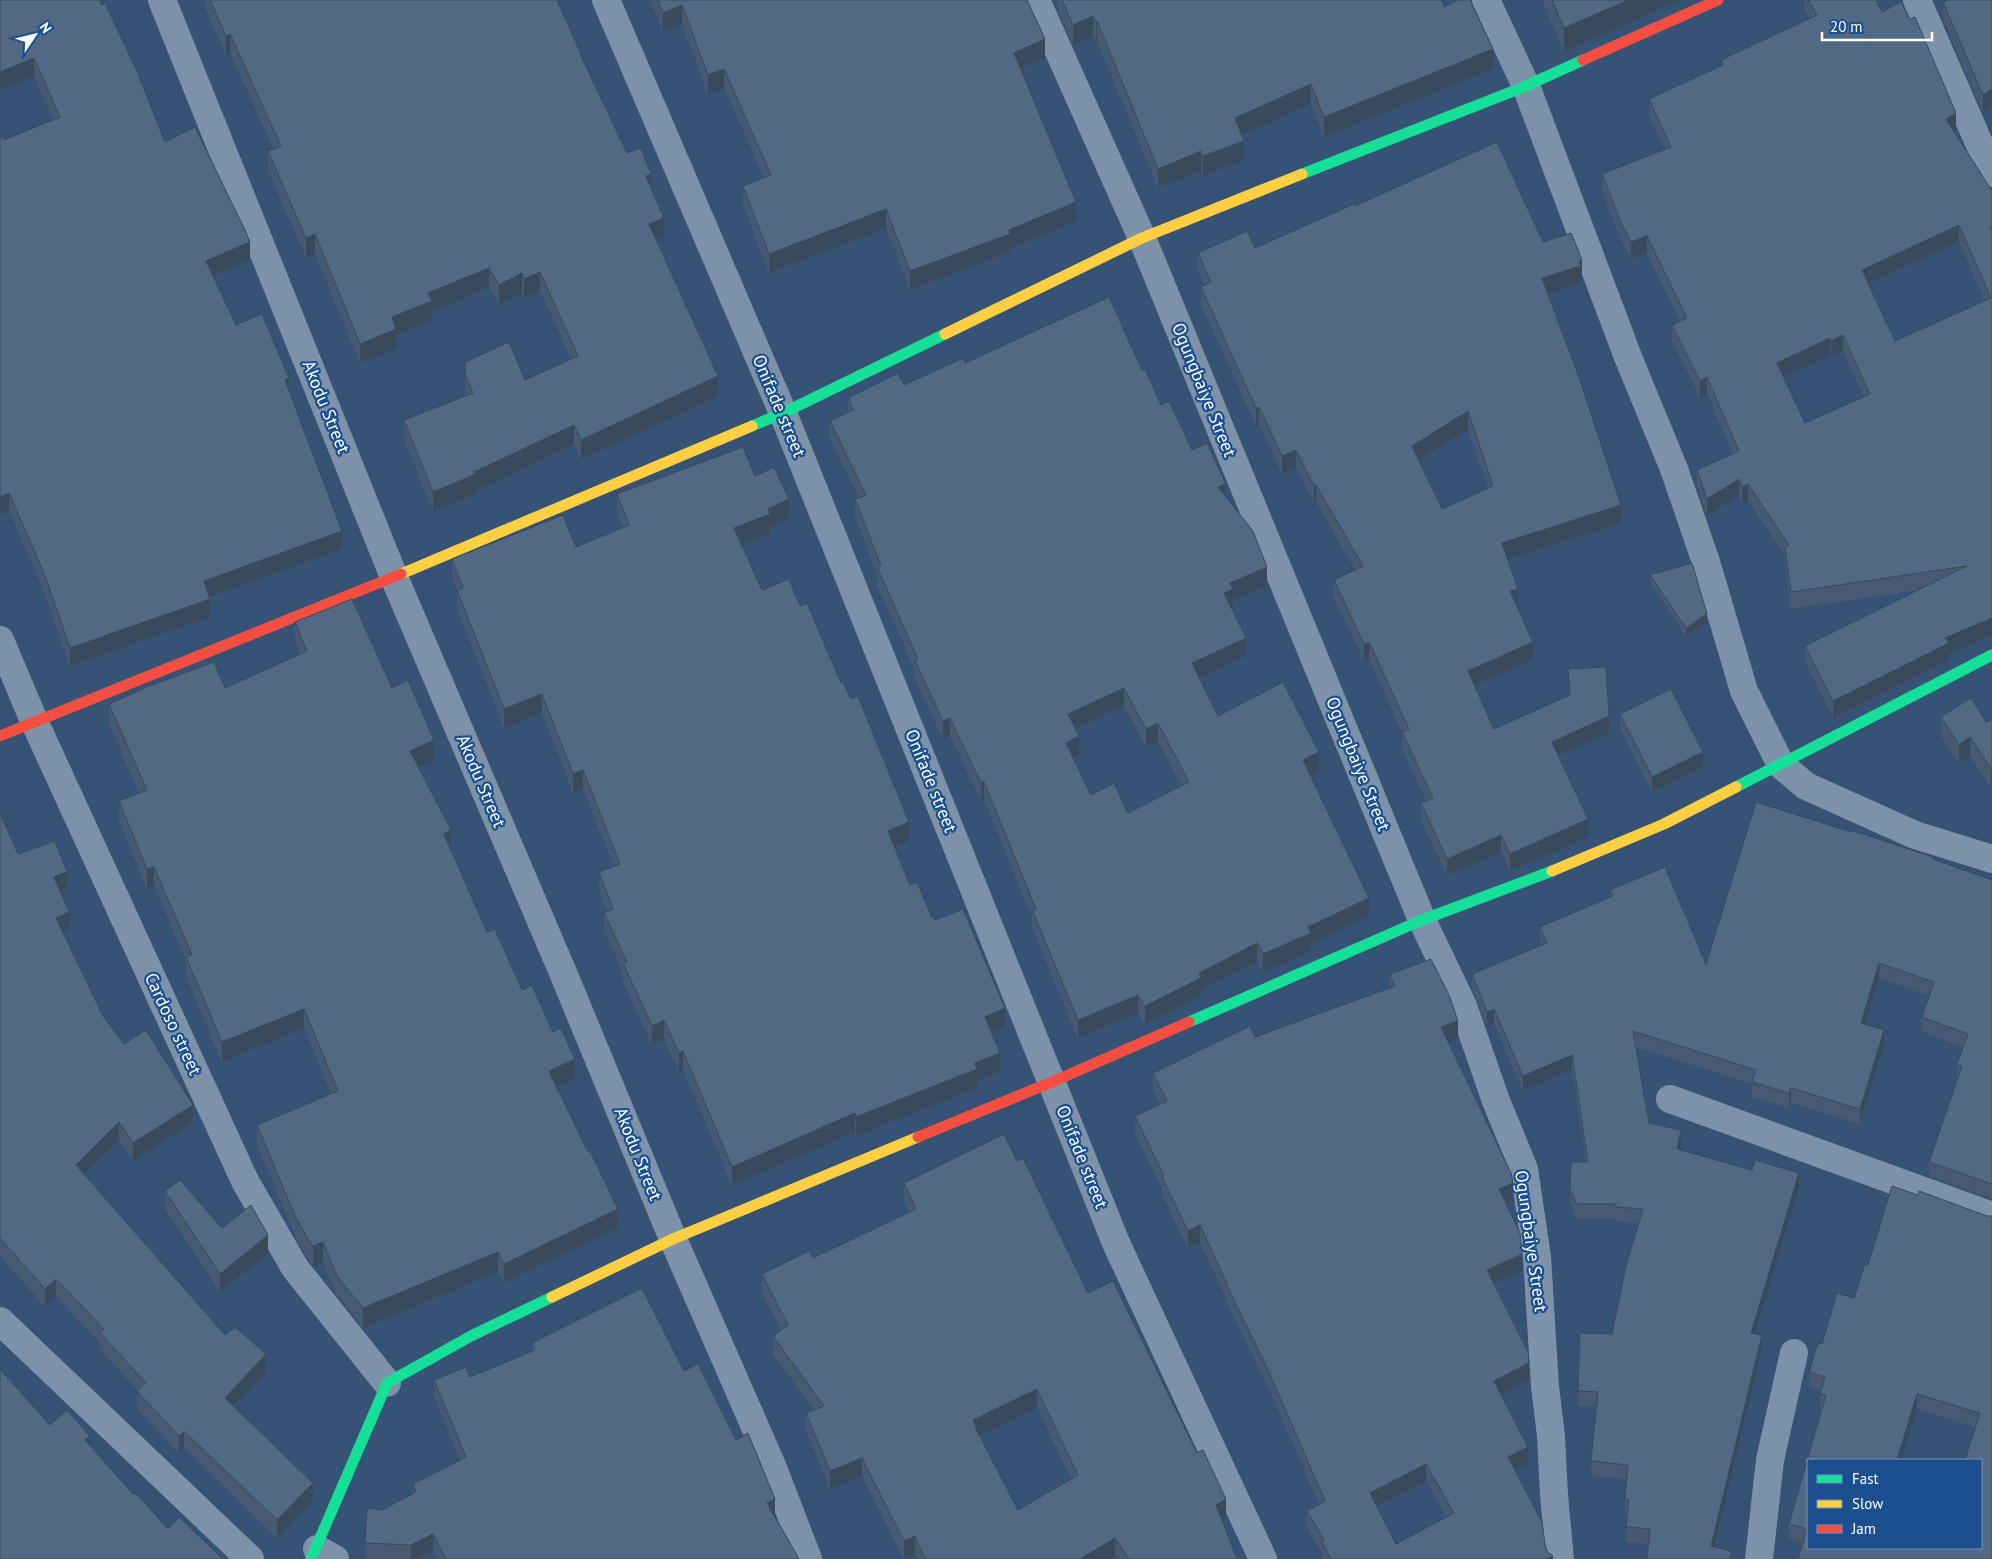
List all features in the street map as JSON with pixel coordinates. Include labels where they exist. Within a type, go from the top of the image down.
[{"type":"street","name":"Akodu Street","points":[[162,0],[394,578],[564,975],[673,1239],[773,1468],[808,1559]]},
{"type":"street","name":"Onifade street","points":[[606,0],[783,413],[1116,1243],[1263,1559]]},
{"type":"street","name":"Ogungbaiye Street","points":[[1036,0],[1142,238],[1422,920],[1463,1006],[1496,1101],[1524,1170],[1537,1257],[1560,1559]]},
{"type":"street","points":[[1486,0],[1526,86],[1628,357],[1674,469],[1706,562],[1744,691],[1781,765],[1806,786],[1915,835],[1992,859]]},
{"type":"street","points":[[0,736],[394,578],[783,413],[1142,238],[1526,86],[1718,0]]},
{"type":"street","points":[[1917,0],[1992,173]]},
{"type":"street","name":"Cardoso street","points":[[0,640],[35,723],[245,1181],[295,1268],[387,1383]]},
{"type":"street","points":[[321,1556],[387,1383],[471,1336],[673,1239],[1052,1082],[1422,920],[1523,883],[1664,824],[1781,765],[1966,666],[1992,655]]},
{"type":"street","points":[[1670,1099],[1992,1216]]},
{"type":"street","points":[[0,1321],[250,1559]]},
{"type":"street","points":[[1759,1559],[1770,1460],[1794,1353]]},
{"type":"building","points":[[0,0],[100,0],[102,5],[105,3],[136,69],[165,142],[195,127],[250,242],[206,261],[236,325],[262,314],[289,378],[285,380],[342,531],[204,581],[210,599],[70,648],[44,573],[9,493],[0,497],[0,138],[3,137],[4,140],[60,117],[34,58],[0,72]]},
{"type":"building","points":[[210,0],[557,0],[580,54],[627,153],[641,148],[651,174],[646,176],[664,218],[649,224],[718,376],[581,440],[574,425],[474,472],[476,474],[433,492],[404,420],[473,393],[465,374],[465,362],[509,342],[525,380],[578,356],[540,272],[524,279],[522,273],[499,285],[489,268],[428,293],[432,301],[392,317],[396,329],[360,344],[315,234],[306,238],[268,151],[281,146],[230,34],[226,36]]},
{"type":"building","points":[[658,0],[1027,0],[1045,39],[1014,53],[1076,202],[1009,230],[1010,234],[910,271],[886,209],[769,254],[743,186],[771,175],[724,69],[708,75],[682,5],[663,13]]},
{"type":"building","points":[[1062,0],[1441,0],[1444,7],[1458,0],[1470,0],[1493,49],[1324,117],[1311,84],[1235,118],[1244,141],[1203,156],[1201,151],[1158,169],[1097,21],[1093,16],[1073,25]]},
{"type":"building","points":[[1552,0],[1628,0],[1564,28]]},
{"type":"building","points":[[1808,0],[1876,0],[1882,12],[1901,2],[1910,19],[1915,17],[1956,113],[1946,119],[1992,191],[1992,227],[1990,228],[1992,231],[1992,618],[1945,638],[1949,643],[1833,701],[1805,646],[1967,566],[1791,592],[1785,547],[1789,545],[1748,484],[1742,487],[1739,479],[1707,499],[1697,470],[1739,451],[1707,377],[1700,381],[1672,325],[1687,318],[1647,236],[1631,242],[1621,223],[1602,174],[1671,147],[1649,99],[1723,65],[1721,60],[1817,15]],"holes":[[[1959,225],[1991,298],[1895,341],[1862,270]],[[1843,335],[1870,394],[1805,423],[1777,363],[1830,338],[1831,341]]]},
{"type":"building","points":[[1948,0],[1992,0],[1992,89],[1983,95],[1943,2]]},
{"type":"building","points":[[1497,142],[1543,242],[1571,233],[1582,260],[1579,261],[1581,266],[1542,278],[1580,380],[1621,505],[1502,543],[1518,589],[1510,591],[1533,642],[1468,671],[1494,729],[1570,695],[1568,669],[1606,667],[1609,716],[1552,742],[1588,819],[1510,854],[1501,835],[1447,859],[1421,803],[1433,798],[1402,732],[1409,729],[1369,642],[1364,644],[1334,580],[1363,566],[1316,485],[1314,486],[1296,450],[1282,456],[1259,407],[1256,408],[1201,287],[1211,282],[1198,253],[1247,231],[1255,248],[1354,204],[1355,206]],"holes":[[[1468,411],[1493,486],[1442,509],[1412,446]]]},
{"type":"building","points":[[1109,297],[1142,370],[1145,369],[1161,405],[1169,401],[1192,450],[1207,443],[1226,484],[1218,487],[1253,531],[1267,567],[1230,583],[1233,589],[1224,593],[1246,638],[1192,663],[1218,716],[1283,682],[1319,752],[1303,760],[1369,898],[1308,927],[1311,933],[1263,954],[1257,943],[1199,973],[1201,978],[1145,1006],[1138,995],[1078,1020],[1032,910],[1036,909],[984,782],[981,783],[950,718],[943,721],[915,661],[918,659],[877,567],[881,566],[855,499],[866,495],[830,421],[853,410],[848,398],[898,373],[904,385],[963,358],[965,363]],"holes":[[[1124,688],[1146,729],[1158,723],[1189,782],[1128,813],[1114,783],[1091,795],[1066,743],[1079,736],[1068,714]]]},
{"type":"building","points":[[743,447],[755,476],[774,467],[789,499],[768,509],[770,514],[734,528],[762,590],[789,579],[800,606],[807,603],[841,683],[843,682],[851,699],[858,696],[909,822],[888,831],[910,885],[917,882],[932,918],[934,917],[935,920],[963,909],[1005,1008],[985,1017],[1000,1053],[975,1063],[977,1069],[856,1117],[855,1113],[732,1167],[683,1051],[679,1053],[664,1020],[652,1026],[623,963],[627,962],[604,913],[613,909],[599,872],[620,864],[583,770],[573,774],[542,694],[504,709],[457,590],[463,588],[452,559],[563,515],[576,547],[629,525],[617,494]]},
{"type":"building","points":[[1692,563],[1707,614],[1686,628],[1650,575]]},
{"type":"building","points":[[352,599],[392,688],[408,680],[434,740],[410,751],[451,830],[444,834],[487,932],[495,929],[522,990],[532,985],[553,1032],[561,1028],[575,1059],[549,1071],[618,1209],[504,1264],[498,1252],[363,1308],[337,1276],[323,1242],[313,1246],[308,1239],[296,1218],[257,1125],[338,1091],[304,1009],[222,1042],[186,957],[192,955],[154,867],[147,869],[119,801],[147,790],[109,704],[147,687],[214,662],[225,688],[307,651],[295,622]]},
{"type":"building","points":[[1671,689],[1703,752],[1652,777],[1620,714]]},
{"type":"building","points":[[1971,698],[1986,722],[1992,719],[1991,769],[1970,737],[1959,745],[1941,717]]},
{"type":"building","points":[[1756,802],[1933,857],[1933,859],[1992,880],[1992,1184],[1929,1162],[1962,1066],[1957,1064],[1968,1034],[1922,1017],[1934,982],[1879,963],[1861,1023],[1884,1030],[1860,1109],[1791,1088],[1789,1093],[1752,1082],[1756,1070],[1633,1031],[1649,1123],[1681,1130],[1677,1149],[1752,1170],[1755,1160],[1799,1173],[1751,1333],[1762,1335],[1711,1546],[1731,1551],[1730,1559],[1647,1559],[1650,1529],[1626,1527],[1629,1499],[1625,1499],[1628,1465],[1591,1461],[1598,1392],[1578,1391],[1580,1333],[1612,1334],[1626,1266],[1643,1209],[1616,1207],[1616,1204],[1577,1204],[1570,1189],[1571,1162],[1588,1162],[1572,1055],[1523,1076],[1494,1009],[1487,1012],[1472,974],[1547,943],[1540,927],[1613,896],[1610,890],[1665,867],[1706,964]]},
{"type":"building","points":[[0,813],[18,854],[55,841],[67,872],[54,877],[69,912],[56,918],[103,1016],[124,1044],[146,1030],[193,1105],[133,1143],[119,1122],[76,1165],[225,1335],[235,1327],[266,1354],[225,1398],[313,1483],[277,1520],[184,1431],[179,1436],[137,1391],[146,1383],[100,1333],[104,1329],[56,1279],[45,1289],[0,1238]]},
{"type":"building","points":[[1431,959],[1449,995],[1458,1021],[1441,1027],[1511,1173],[1513,1183],[1499,1189],[1520,1233],[1522,1254],[1487,1270],[1528,1352],[1529,1363],[1494,1381],[1528,1447],[1508,1457],[1542,1522],[1547,1551],[1553,1556],[1546,1559],[1331,1559],[1322,1542],[1324,1540],[1307,1511],[1325,1501],[1269,1372],[1226,1284],[1200,1225],[1188,1231],[1135,1116],[1167,1101],[1153,1073],[1250,1026],[1255,1037],[1395,986],[1390,974]],"holes":[[[1426,1464],[1454,1513],[1396,1544],[1370,1493]]]},
{"type":"building","points":[[1004,1134],[1017,1161],[1023,1158],[1088,1293],[1113,1281],[1197,1453],[1203,1450],[1226,1499],[1216,1505],[1237,1559],[1129,1559],[1115,1538],[1080,1559],[925,1559],[915,1536],[904,1541],[862,1458],[830,1471],[806,1413],[824,1406],[773,1336],[788,1325],[762,1274],[809,1251],[813,1258],[916,1209],[904,1183]],"holes":[[[1037,1389],[1078,1475],[1018,1510],[973,1420]]]},
{"type":"building","points":[[180,1180],[222,1228],[251,1205],[268,1235],[220,1274],[165,1191]]},
{"type":"building","points":[[1892,1186],[1918,1195],[1919,1191],[1987,1216],[1992,1216],[1992,1559],[1798,1559],[1807,1529],[1807,1549],[1982,1549],[1982,1459],[1965,1459],[1980,1413],[1917,1394],[1897,1459],[1808,1459],[1826,1395],[1820,1394],[1825,1377],[1809,1372],[1818,1343],[1822,1344],[1837,1293],[1854,1298],[1865,1264],[1868,1265]]},
{"type":"building","points":[[642,1288],[684,1371],[698,1364],[736,1440],[748,1433],[775,1499],[767,1503],[799,1559],[446,1559],[433,1534],[411,1545],[365,1543],[367,1508],[382,1510],[416,1492],[413,1484],[466,1457],[434,1380],[466,1367],[470,1377],[535,1350],[532,1343]]},
{"type":"building","points":[[0,1369],[50,1425],[67,1410],[90,1436],[85,1440],[134,1495],[136,1493],[168,1529],[179,1517],[223,1559],[0,1559]]},
{"type":"building","points":[[1807,1461],[1807,1529],[1789,1524]]},
{"type":"traffic: fast","points":[[1302,174],[1526,86],[1583,60]]},
{"type":"traffic: fast","points":[[752,426],[783,413],[945,334]]},
{"type":"traffic: fast","points":[[1736,787],[1992,655]]},
{"type":"traffic: fast","points":[[1189,1022],[1422,920],[1552,871]]},
{"type":"traffic: fast","points":[[311,1559],[387,1383],[471,1336],[552,1297]]},
{"type":"traffic: slow","points":[[945,334],[1142,238],[1302,174]]},
{"type":"traffic: slow","points":[[401,574],[752,426]]},
{"type":"traffic: slow","points":[[1552,871],[1664,824],[1736,787]]},
{"type":"traffic: slow","points":[[552,1297],[673,1239],[918,1137]]},
{"type":"traffic: jam","points":[[1583,60],[1718,0]]},
{"type":"traffic: jam","points":[[0,736],[401,574]]},
{"type":"traffic: jam","points":[[918,1137],[1052,1082],[1189,1022]]}]
